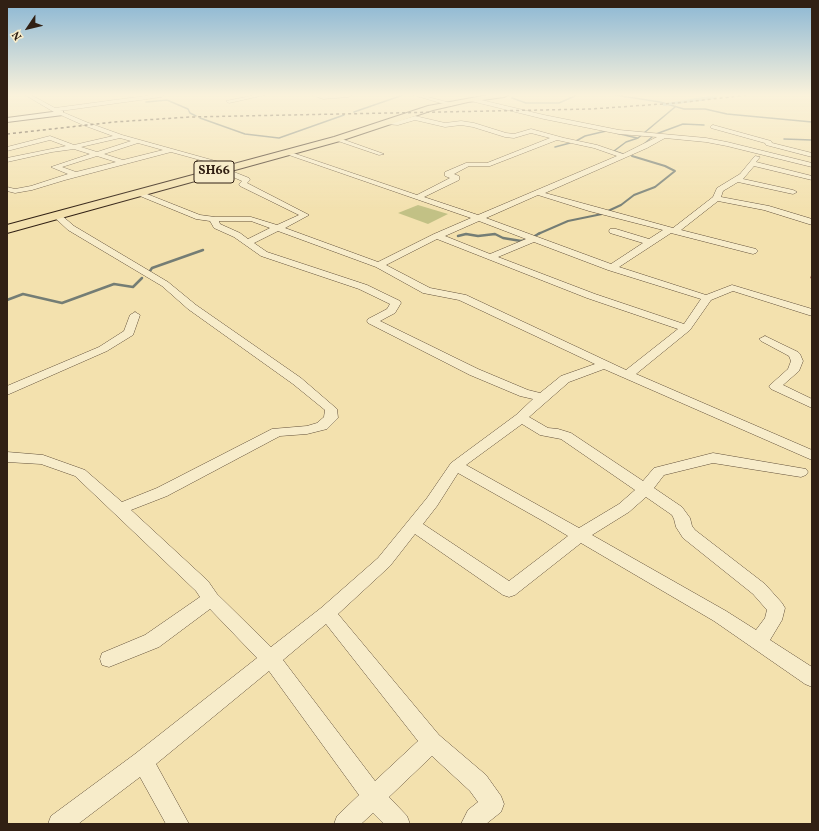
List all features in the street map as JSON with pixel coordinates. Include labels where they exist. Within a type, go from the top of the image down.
[{"type":"main road","name":"SH66","points":[[7,229],[139,194],[354,134]]},
{"type":"street","points":[[115,134],[233,167]]},
{"type":"street","points":[[501,134],[514,136],[522,134]]},
{"type":"street","points":[[541,134],[595,146],[623,156]]},
{"type":"street","points":[[631,134],[706,140],[812,165]]},
{"type":"street","points":[[738,134],[769,142],[768,144],[812,155]]},
{"type":"street","points":[[7,160],[52,150],[74,147],[120,136]]},
{"type":"street","points":[[379,265],[437,236],[575,178],[623,156],[645,148],[664,136]]},
{"type":"street","points":[[7,150],[50,138],[96,155],[123,162]]},
{"type":"street","points":[[418,197],[456,178],[448,174],[468,164],[488,165],[557,138]]},
{"type":"street","points":[[337,139],[381,154]]},
{"type":"street","points":[[77,175],[55,168],[138,141]]},
{"type":"street","points":[[7,189],[23,190],[170,150]]},
{"type":"street","points":[[611,268],[650,242],[672,230],[716,198],[720,190],[738,180],[745,174],[762,152]]},
{"type":"street","points":[[288,153],[478,218],[611,268],[707,298]]},
{"type":"street","points":[[752,163],[812,178]]},
{"type":"street","points":[[221,170],[246,180],[243,184],[305,215],[248,242]]},
{"type":"street","points":[[738,180],[793,192]]},
{"type":"street","points":[[538,193],[592,209],[753,251]]},
{"type":"street","points":[[139,194],[199,217],[213,219],[252,219],[379,265],[427,291],[462,297],[606,366],[812,455]]},
{"type":"street","points":[[716,198],[766,208],[812,222]]},
{"type":"street","points":[[57,216],[71,228],[165,284],[192,307],[297,381],[331,409],[331,418],[322,426],[307,430],[277,432],[162,492],[120,509]]},
{"type":"street","points":[[213,219],[217,226],[237,235],[264,254],[363,287],[396,303],[391,311],[372,321],[474,372],[524,393],[542,398]]},
{"type":"street","points":[[613,231],[650,242]]},
{"type":"street","points":[[437,236],[591,296],[686,328]]},
{"type":"street","points":[[490,257],[533,239]]},
{"type":"street","points":[[627,375],[686,328],[707,298],[732,288],[812,313]]},
{"type":"street","points":[[7,391],[103,349],[129,333],[135,315]]},
{"type":"street","points":[[765,339],[794,354],[797,361],[793,371],[775,386],[812,404]]},
{"type":"street","points":[[59,824],[143,761],[270,658],[327,614],[384,562],[432,502],[456,466],[521,418],[542,398],[573,375],[606,366]]},
{"type":"street","points":[[521,418],[545,432],[558,432],[566,436],[677,511],[689,534],[759,589],[776,608],[773,620],[758,642]]},
{"type":"street","points":[[7,457],[43,460],[80,473],[120,509],[202,586],[211,599],[270,658],[374,797],[399,824]]},
{"type":"street","points":[[414,525],[509,590],[580,535],[624,508],[645,490],[658,471],[713,458],[801,472]]},
{"type":"street","points":[[456,466],[580,535],[720,616],[812,678]]},
{"type":"street","points":[[109,659],[141,647],[152,641],[211,599]]},
{"type":"street","points":[[327,614],[432,742],[478,783],[493,804],[476,818],[472,824]]},
{"type":"street","points":[[345,824],[432,742]]},
{"type":"street","points":[[143,761],[178,824]]},
{"type":"shaded area","points":[[418,205],[448,214],[428,224],[398,213]]},
{"type":"waterway","points":[[244,134],[279,138],[291,134]]},
{"type":"waterway","points":[[576,141],[585,136],[594,134]]},
{"type":"waterway","points":[[619,134],[637,138]]},
{"type":"waterway","points":[[623,154],[614,151],[626,142],[638,138],[643,134]]},
{"type":"waterway","points":[[644,144],[652,137]]},
{"type":"waterway","points":[[784,139],[812,140]]},
{"type":"waterway","points":[[555,147],[570,143]]},
{"type":"waterway","points":[[608,211],[621,205],[634,195],[655,187],[675,171],[665,166],[632,156]]},
{"type":"waterway","points":[[539,234],[568,221],[602,214]]},
{"type":"waterway","points":[[458,236],[466,234],[478,236],[495,234],[503,238],[521,241],[526,240]]},
{"type":"waterway","points":[[533,237],[539,234]]},
{"type":"waterway","points":[[150,271],[152,268],[203,250]]},
{"type":"waterway","points":[[7,300],[23,294],[62,303],[114,284],[133,287],[142,278]]}]
